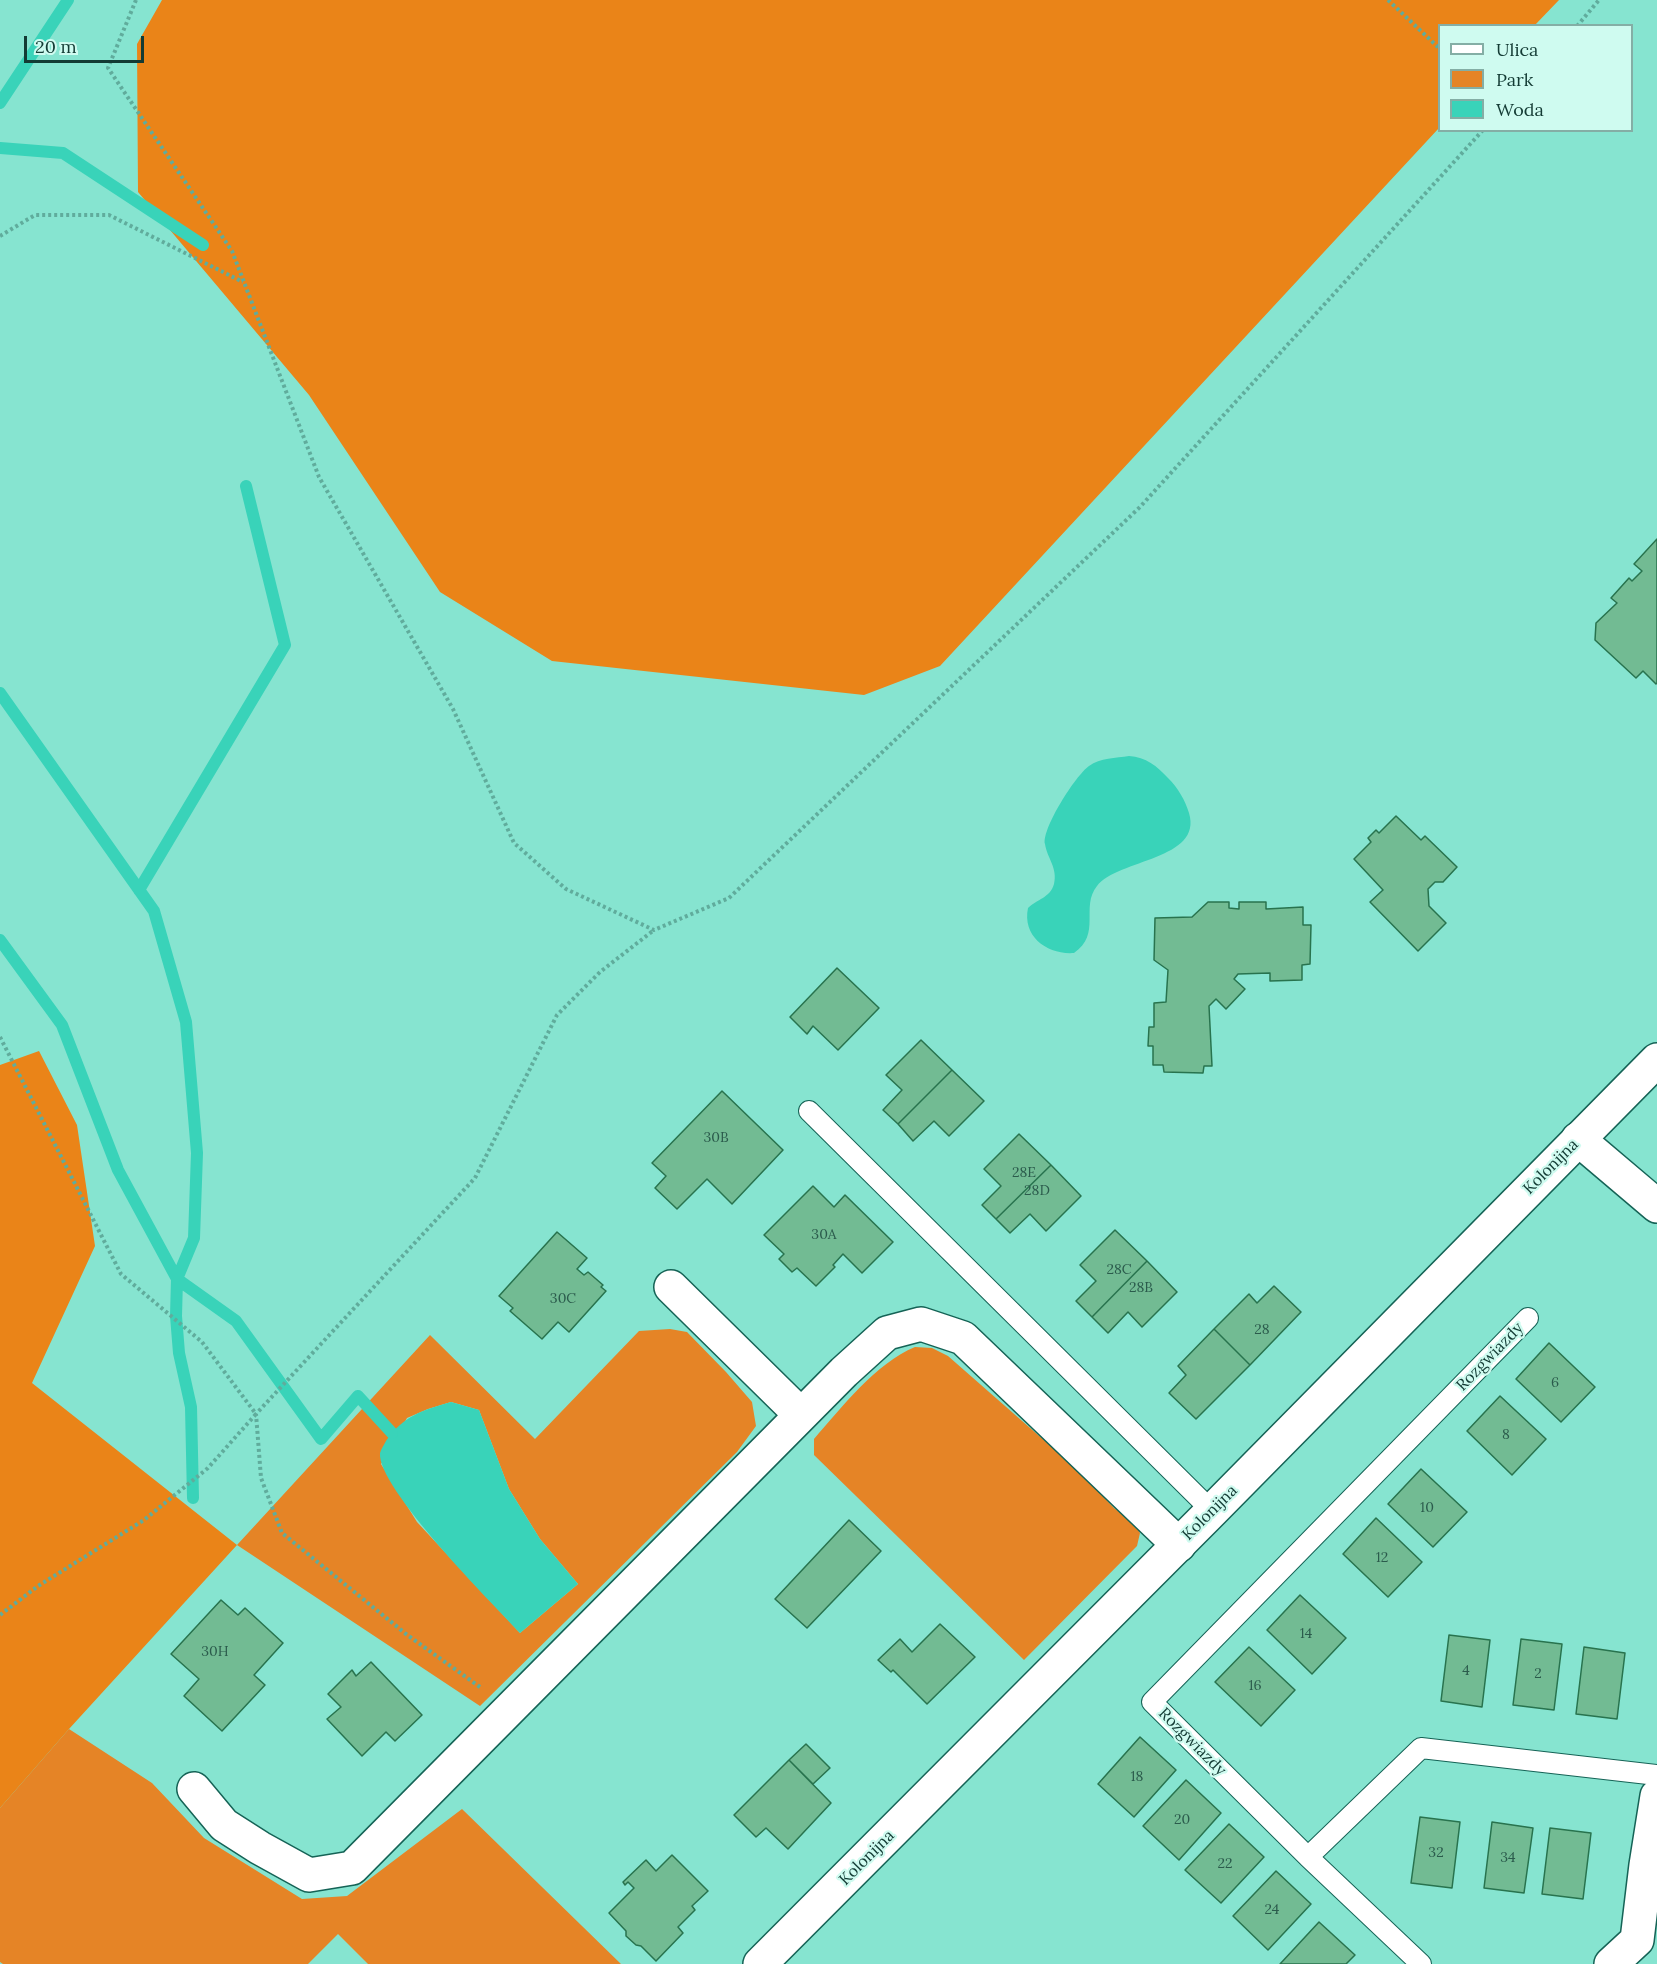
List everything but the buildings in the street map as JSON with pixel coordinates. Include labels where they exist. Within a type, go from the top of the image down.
[{"type":"street","name":"Kolonijna","points":[[760,1964],[1179,1545],[1657,1060]]},
{"type":"street","points":[[1578,1140],[1657,1206]]},
{"type":"street","points":[[671,1287],[801,1415]]},
{"type":"street","points":[[194,1789],[224,1825],[309,1875],[352,1868],[844,1372],[887,1333],[921,1324],[963,1338],[1179,1545]]},
{"type":"street","points":[[1611,1964],[1637,1940],[1657,1796]]},
{"type":"lane","points":[[809,1111],[1212,1511]]},
{"type":"lane","name":"Rozgwiazdy","points":[[1308,1857],[1152,1702],[1528,1318]]},
{"type":"lane","points":[[1421,1964],[1308,1857],[1421,1748],[1657,1775]]},
{"type":"path","points":[[136,0],[108,68],[232,251],[318,477],[453,709],[514,843],[566,889],[654,930]]},
{"type":"path","points":[[1388,0],[1438,47]]},
{"type":"path","points":[[1578,24],[1599,0]]},
{"type":"path","points":[[0,1615],[38,1586],[144,1520],[208,1468],[475,1178],[557,1015],[600,972],[654,930],[729,898],[1132,515],[1481,132]]},
{"type":"path","points":[[0,236],[35,215],[109,215],[244,282]]},
{"type":"path","points":[[0,1037],[121,1274],[202,1342],[256,1414],[261,1478],[282,1533],[406,1634],[510,1709]]},
{"type":"green space","points":[[670,1329],[687,1332],[752,1402],[756,1426],[737,1452],[480,1706],[237,1545],[430,1335],[535,1439],[639,1331]],"holes":[[[451,1402],[479,1410],[509,1489],[540,1539],[578,1584],[520,1633],[417,1522],[381,1464],[407,1418]]]},
{"type":"green space","points":[[915,1347],[932,1348],[948,1356],[1078,1470],[1114,1508],[1135,1524],[1140,1533],[1137,1546],[1024,1660],[814,1455],[814,1439],[848,1400],[873,1375],[901,1354]]},
{"type":"green space","points":[[69,1729],[152,1783],[204,1838],[302,1899],[347,1896],[462,1809],[621,1964],[368,1964],[338,1934],[308,1964],[3,1964],[0,1962],[0,1808]]},
{"type":"shaded area","points":[[162,0],[1559,0],[1536,24],[1438,24],[1438,129],[940,666],[864,695],[552,661],[440,592],[309,395],[138,192],[137,44]]},
{"type":"shaded area","points":[[39,1051],[77,1125],[95,1246],[32,1383],[237,1545],[0,1808],[0,1065]]},
{"type":"water","points":[[1129,756],[1151,763],[1172,782],[1181,794],[1189,813],[1190,829],[1183,840],[1172,850],[1122,870],[1097,886],[1092,894],[1089,929],[1082,946],[1074,953],[1055,951],[1033,936],[1027,918],[1028,908],[1046,895],[1054,884],[1055,873],[1046,849],[1045,836],[1054,815],[1083,771],[1093,763]]},
{"type":"water","points":[[451,1402],[479,1410],[509,1489],[540,1539],[578,1584],[520,1633],[438,1545],[397,1492],[384,1470],[380,1452],[399,1425],[423,1411]]},
{"type":"waterway","points":[[0,103],[68,0]]},
{"type":"waterway","points":[[0,148],[63,153],[203,245]]},
{"type":"waterway","points":[[139,890],[285,645],[246,486]]},
{"type":"waterway","points":[[0,693],[154,911],[186,1022],[197,1153],[194,1238],[177,1279],[176,1316],[179,1353],[191,1407],[193,1498]]},
{"type":"waterway","points":[[0,940],[62,1025],[118,1170],[177,1279],[236,1321],[321,1439],[358,1396],[392,1433]]}]
